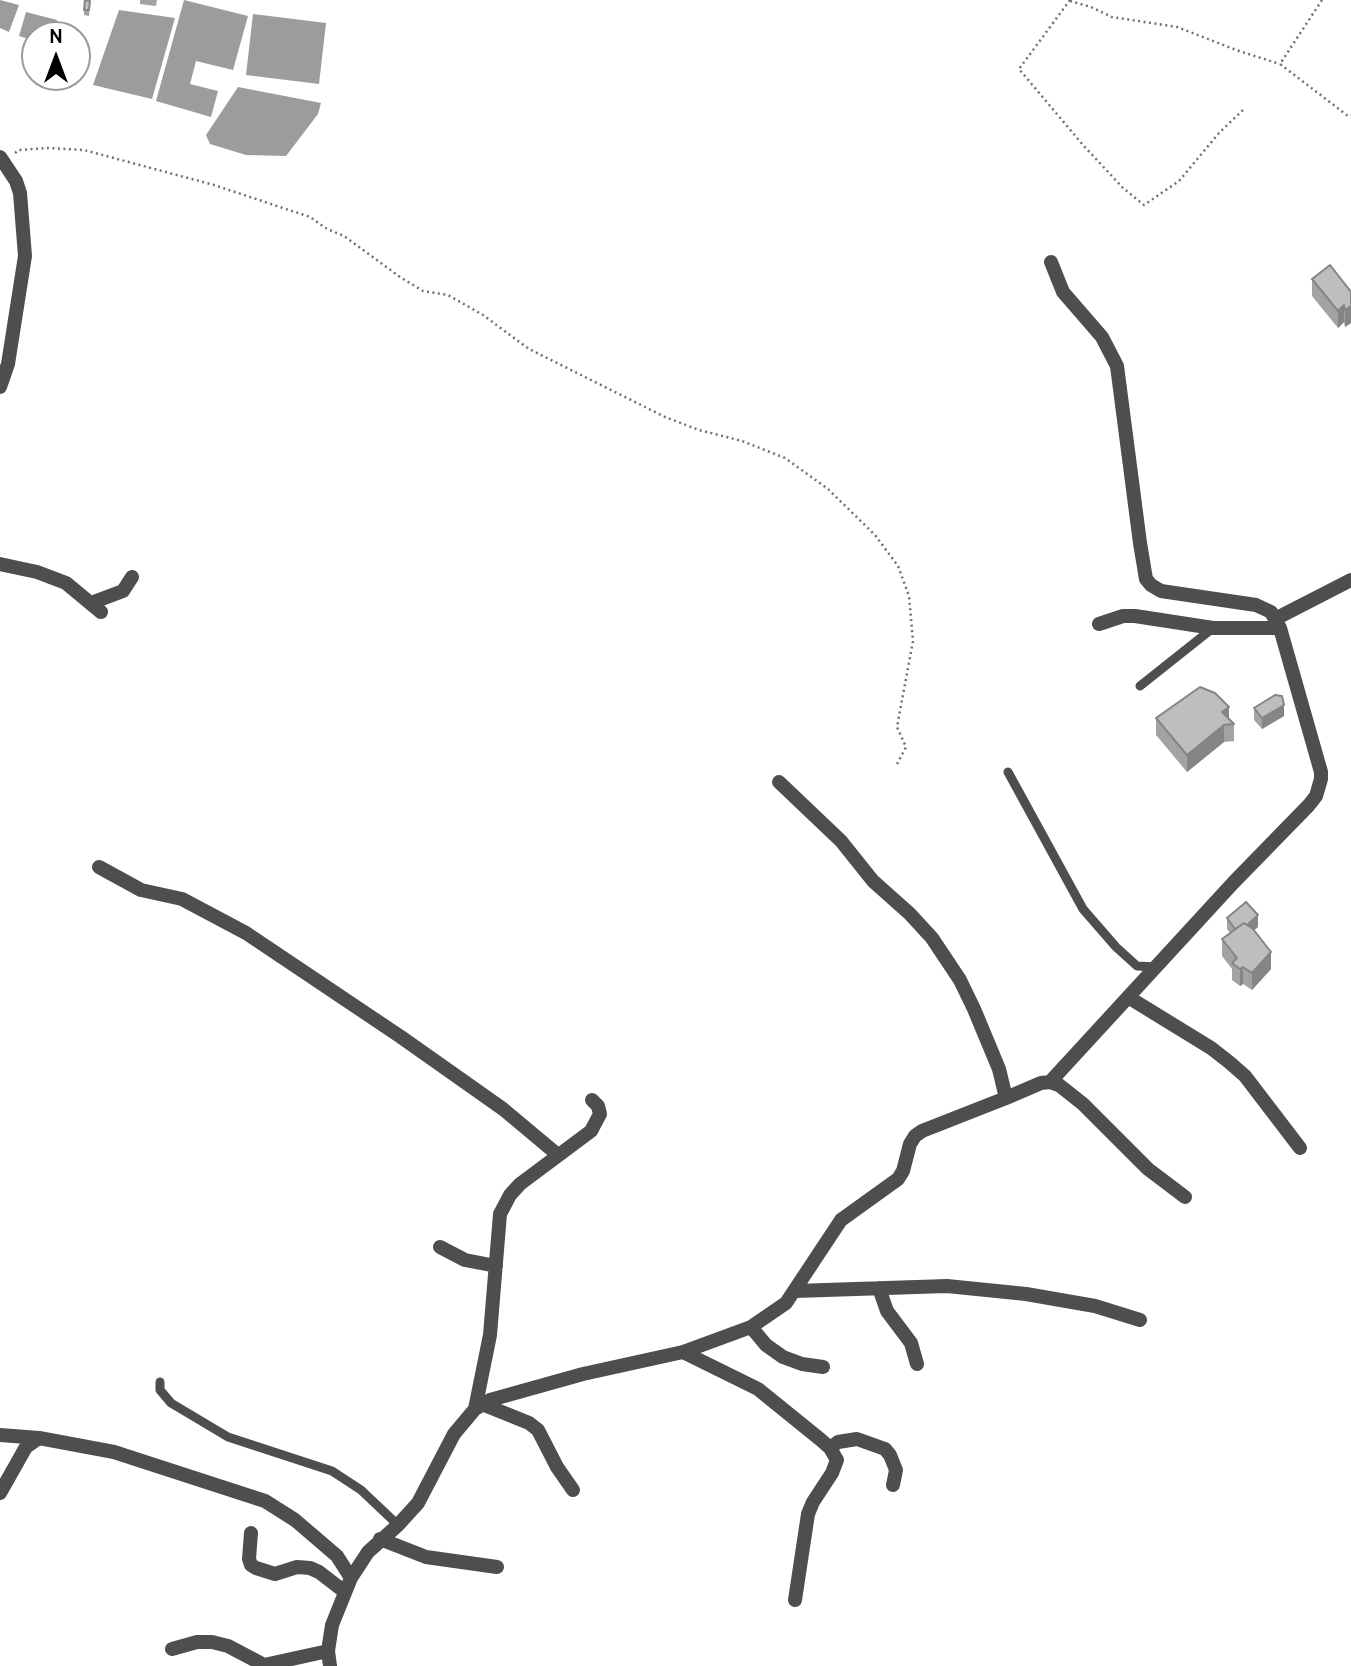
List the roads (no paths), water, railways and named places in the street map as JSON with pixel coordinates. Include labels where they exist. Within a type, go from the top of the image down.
[{"type":"street","points":[[0,387],[11,346],[25,256],[22,201],[16,181],[1,159]]},
{"type":"street","points":[[330,1666],[328,1651],[332,1625],[360,1561],[418,1503],[454,1434],[478,1407],[583,1374],[683,1352],[751,1328],[786,1303],[841,1220],[898,1179],[903,1171],[909,1144],[915,1136],[1032,1086],[1050,1082],[1309,805],[1319,788],[1321,772],[1277,624],[1270,612],[1256,606],[1161,591],[1146,579],[1117,366],[1102,337],[1063,292],[1051,262]]},
{"type":"street","points":[[0,564],[53,577],[66,583],[96,607],[123,591],[132,577]]},
{"type":"street","points":[[1100,624],[1123,616],[1135,616],[1213,628],[1277,624],[1351,580]]},
{"type":"street","points":[[779,782],[841,841],[873,881],[932,938],[960,980],[974,1009],[999,1069],[1006,1098]]},
{"type":"street","points":[[99,867],[141,890],[182,899],[246,933],[503,1109],[558,1155]]},
{"type":"street","points":[[1128,997],[1211,1048],[1245,1076],[1300,1148]]},
{"type":"street","points":[[1050,1082],[1073,1095],[1132,1154],[1185,1197]]},
{"type":"street","points":[[478,1407],[489,1343],[500,1214],[520,1184],[581,1141],[597,1124],[600,1112],[592,1100]]},
{"type":"street","points":[[440,1247],[465,1260],[496,1266]]},
{"type":"street","points":[[795,1292],[947,1286],[1027,1294],[1095,1306],[1140,1321]]},
{"type":"street","points":[[879,1288],[887,1311],[911,1343],[917,1364]]},
{"type":"street","points":[[751,1328],[766,1345],[783,1357],[802,1364],[823,1367]]},
{"type":"street","points":[[683,1352],[758,1389],[830,1448],[836,1460],[836,1467],[808,1514],[795,1600]]},
{"type":"street","points":[[478,1407],[529,1423],[538,1430],[557,1467],[573,1490]]},
{"type":"street","points":[[0,1435],[39,1438],[114,1452],[265,1501],[295,1520],[337,1556],[351,1578]]},
{"type":"street","points":[[0,1493],[26,1447],[39,1438]]},
{"type":"street","points":[[830,1448],[838,1442],[857,1438],[885,1449],[896,1470],[893,1485]]},
{"type":"street","points":[[251,1534],[251,1565],[275,1574],[296,1567],[310,1568],[345,1592]]},
{"type":"street","points":[[380,1539],[426,1557],[497,1567]]},
{"type":"street","points":[[172,1649],[197,1642],[212,1642],[228,1646],[264,1665],[328,1651]]},
{"type":"lane","points":[[1140,686],[1213,628]]},
{"type":"lane","points":[[1008,772],[1083,909],[1116,947],[1137,966],[1156,967]]},
{"type":"lane","points":[[160,1382],[160,1390],[171,1403],[228,1437],[262,1450],[314,1464],[348,1480],[398,1525]]}]
